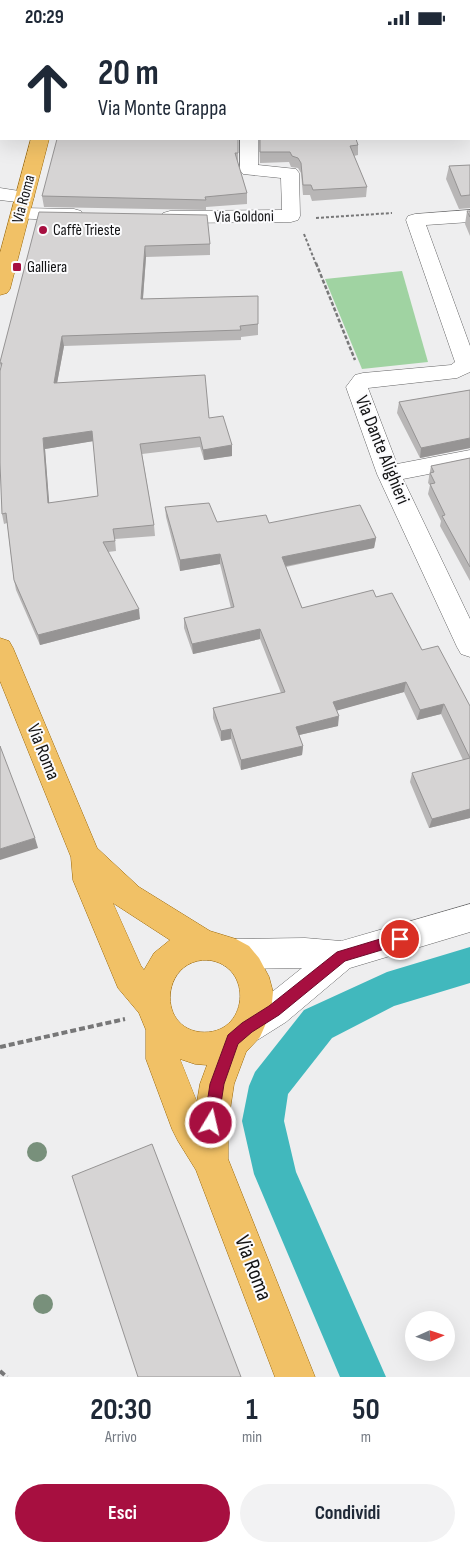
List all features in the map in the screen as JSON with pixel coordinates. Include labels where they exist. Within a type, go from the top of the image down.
[{"type":"main road","name":"Via Roma","points":[[0,289],[40,140]]},
{"type":"main road","name":"Via Roma","points":[[0,648],[86,857],[88,880],[129,977],[177,1041],[195,1048],[214,1047],[240,1034]]},
{"type":"main road","name":"Via Roma","points":[[86,857],[128,897],[246,965],[254,979],[258,995],[256,1010],[240,1034],[217,1084],[211,1123],[210,1159]]},
{"type":"main road","name":"Via Roma","points":[[220,950],[185,950],[166,962],[155,981],[152,992],[163,1059],[190,1129],[210,1159],[296,1377]]},
{"type":"street","name":"Via Goldoni","points":[[155,217],[294,217],[290,173],[248,170],[249,140]]},
{"type":"street","points":[[0,194],[23,205],[88,215]]},
{"type":"street","points":[[415,220],[470,216]]},
{"type":"street","name":"Via Dante Alighieri","points":[[415,220],[466,364],[457,371],[362,380],[357,387],[388,474],[470,647]]},
{"type":"street","points":[[388,474],[470,458]]},
{"type":"street","points":[[220,950],[342,956],[470,918]]},
{"type":"street","points":[[240,1034],[274,1011],[342,956]]},
{"type":"path","points":[[362,380],[294,217],[403,212],[415,220]]},
{"type":"path","points":[[0,1047],[99,1024],[157,1015]]},
{"type":"path","points":[[0,1371],[7,1377]]},
{"type":"green space","points":[[402,271],[428,362],[362,369],[325,279]]},
{"type":"building","points":[[57,140],[238,140],[238,153],[235,153],[247,193],[205,197],[206,200],[42,196]]},
{"type":"building","points":[[260,140],[356,140],[358,145],[350,146],[367,187],[313,190],[311,185],[303,185],[301,163],[290,152],[260,152]]},
{"type":"building","points":[[470,165],[470,195],[461,196],[449,166]]},
{"type":"building","points":[[39,212],[207,215],[210,244],[145,246],[141,299],[258,296],[258,324],[240,326],[241,330],[62,336],[54,383],[205,375],[209,418],[223,416],[232,445],[203,450],[200,437],[140,444],[154,525],[113,529],[115,541],[103,542],[139,609],[38,635],[14,580],[6,513],[2,514],[0,371],[2,363],[0,363]],"holes":[[[92,431],[98,496],[48,503],[43,438]]]},
{"type":"building","points":[[470,390],[470,438],[421,448],[399,402]]},
{"type":"building","points":[[470,458],[470,567],[442,516],[445,515],[430,484],[435,483],[430,473],[434,472],[431,466]]},
{"type":"building","points":[[209,503],[217,522],[266,515],[269,523],[360,505],[376,538],[282,557],[302,608],[373,590],[376,597],[392,593],[422,650],[438,646],[470,706],[470,758],[444,704],[420,710],[406,682],[333,702],[339,716],[296,727],[303,746],[241,760],[231,729],[221,731],[213,708],[285,692],[260,629],[192,644],[184,618],[234,607],[220,554],[180,560],[165,507]]},
{"type":"building","points":[[0,746],[35,838],[0,849]]},
{"type":"building","points":[[470,758],[470,809],[432,819],[412,773]]},
{"type":"building","points":[[152,1144],[241,1377],[138,1377],[72,1176]]},
{"type":"waterway","points":[[363,1377],[275,1174],[263,1121],[269,1086],[318,1024],[387,990],[470,965]]},
{"type":"place","name":"Caffè Trieste","points":[[43,230]]},
{"type":"place","name":"Galliera","points":[[17,267]]},
{"type":"route","points":[[211,1123],[217,1084],[233,1040],[247,1028],[274,1011],[342,956],[400,939]]}]
